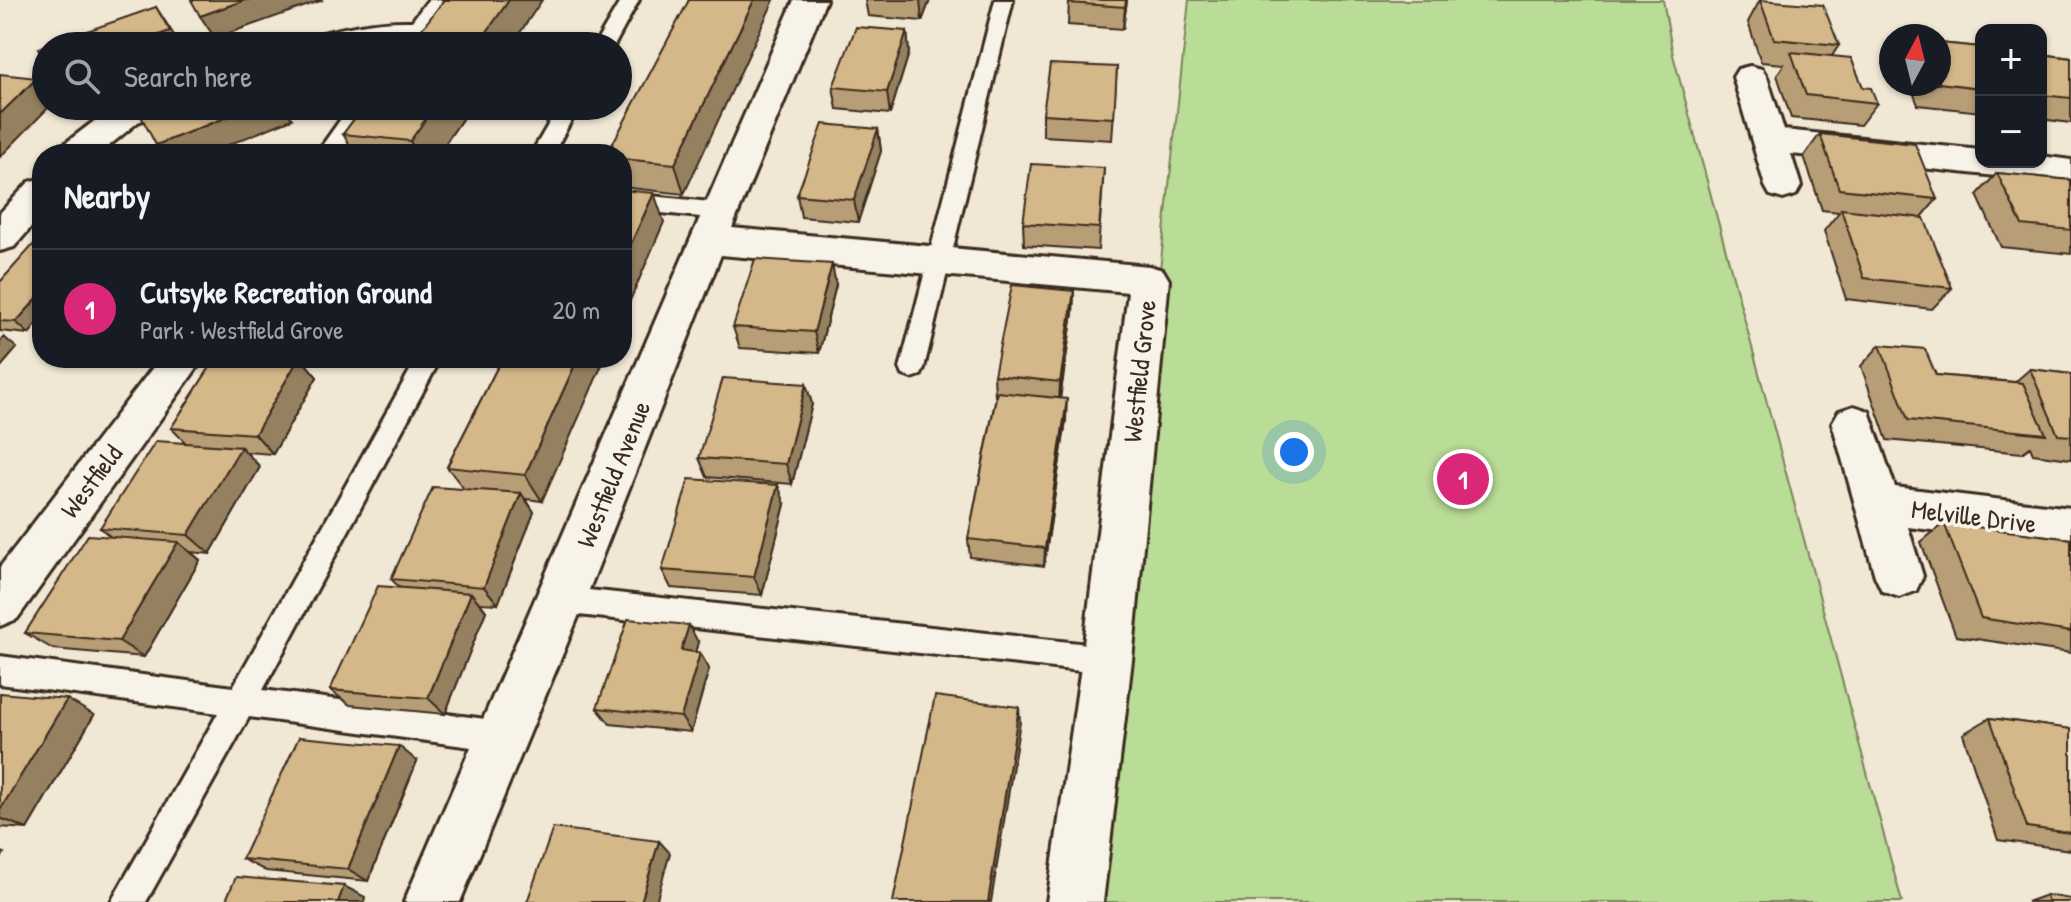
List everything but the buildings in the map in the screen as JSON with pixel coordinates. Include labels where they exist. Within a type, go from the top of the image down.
[{"type":"street","points":[[421,32],[444,0]]},
{"type":"street","name":"Westfield Avenue","points":[[432,902],[810,0]]},
{"type":"street","points":[[374,32],[397,32]]},
{"type":"street","points":[[1750,77],[1783,186]]},
{"type":"street","points":[[88,144],[118,120]]},
{"type":"street","points":[[341,144],[358,120]]},
{"type":"street","points":[[1770,140],[2071,172]]},
{"type":"street","points":[[0,237],[32,202]]},
{"type":"street","name":"Westfield Grove","points":[[714,225],[938,259],[1149,280],[1107,660],[1075,902]]},
{"type":"street","name":"Westfield","points":[[0,604],[176,368]]},
{"type":"street","points":[[1854,423],[1899,576]]},
{"type":"street","name":"Melville Drive","points":[[1877,504],[2071,528]]},
{"type":"lane","points":[[612,32],[630,0]]},
{"type":"lane","points":[[912,368],[1004,0]]},
{"type":"lane","points":[[548,144],[561,120]]},
{"type":"lane","points":[[632,204],[714,225]]},
{"type":"lane","points":[[128,902],[424,368]]},
{"type":"lane","points":[[561,600],[1107,660]]},
{"type":"lane","points":[[0,670],[501,736]]},
{"type":"green space","points":[[1189,0],[1663,0],[1673,55],[1902,902],[1092,902]]},
{"type":"place","name":"Cutsyke Recreation Ground","points":[[1463,479]]}]
